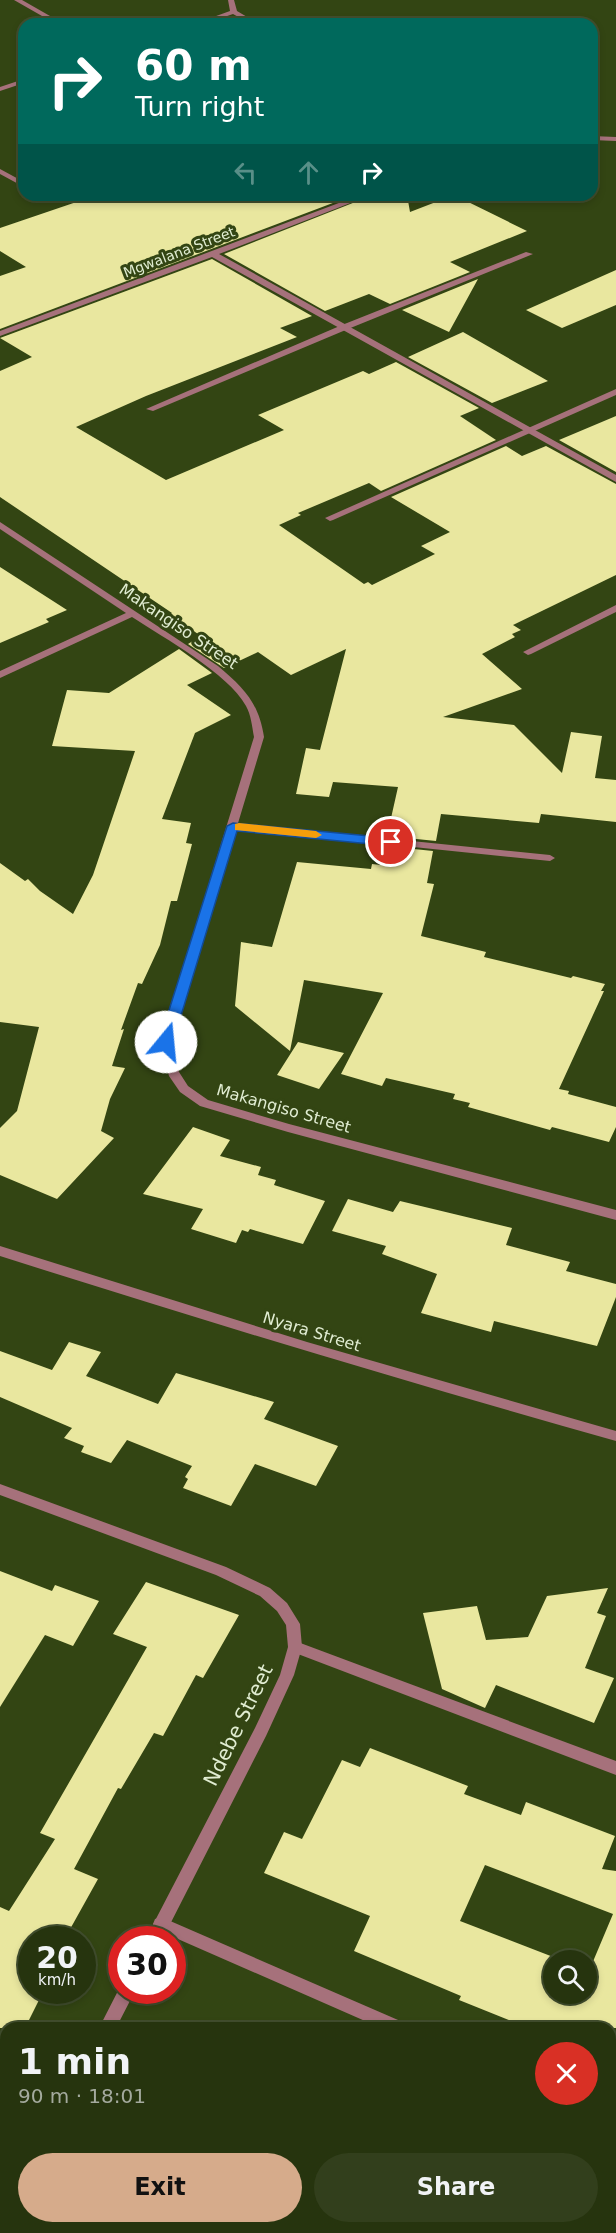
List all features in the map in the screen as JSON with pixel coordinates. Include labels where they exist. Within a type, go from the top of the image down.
[{"type":"street","points":[[16,0],[50,18]]},
{"type":"street","points":[[231,0],[234,12]]},
{"type":"street","points":[[216,18],[234,12],[245,18]]},
{"type":"street","points":[[0,89],[18,83]]},
{"type":"street","points":[[598,138],[616,139]]},
{"type":"street","points":[[0,171],[18,182]]},
{"type":"street","name":"Mgwalana Street","points":[[0,334],[351,201]]},
{"type":"street","points":[[213,254],[616,479]]},
{"type":"street","points":[[150,409],[345,327],[529,254]]},
{"type":"street","points":[[330,518],[616,392]]},
{"type":"street","name":"Makangiso Street","points":[[0,525],[215,668],[244,693],[257,717],[259,737],[166,1042],[173,1072],[184,1089],[204,1103],[288,1128],[616,1215]]},
{"type":"street","points":[[528,652],[616,608]]},
{"type":"street","points":[[0,675],[132,614]]},
{"type":"street","points":[[233,826],[550,858]]},
{"type":"street","name":"Nyara Street","points":[[0,1251],[458,1392],[616,1436]]},
{"type":"street","name":"Ndebe Street","points":[[0,1489],[221,1570],[265,1592],[282,1607],[293,1624],[294,1647],[287,1675],[261,1731],[161,1924]]},
{"type":"street","points":[[294,1647],[616,1768]]},
{"type":"street","points":[[161,1924],[385,2022]]},
{"type":"street","points":[[110,2022],[120,2004]]},
{"type":"building","points":[[79,201],[338,201],[0,329],[0,276],[26,267],[0,251],[0,228]]},
{"type":"building","points":[[358,201],[408,201],[410,212],[438,201],[466,201],[527,231],[450,262],[470,272],[390,304],[369,294],[325,311],[224,254]]},
{"type":"building","points":[[212,259],[312,316],[280,328],[297,337],[146,396],[76,427],[166,480],[284,430],[258,415],[363,371],[369,374],[396,362],[479,408],[460,416],[496,440],[381,491],[369,483],[298,513],[301,515],[279,525],[364,584],[368,582],[372,585],[435,554],[421,546],[450,532],[391,497],[506,446],[522,456],[546,446],[616,484],[616,575],[513,625],[521,630],[512,634],[515,637],[482,654],[522,689],[443,717],[514,725],[562,773],[571,732],[602,736],[595,778],[616,780],[616,822],[541,814],[539,823],[441,814],[436,841],[387,836],[398,787],[333,782],[329,797],[296,794],[306,748],[320,750],[346,649],[291,675],[258,652],[224,668],[188,644],[201,636],[170,615],[172,613],[0,497],[0,371],[32,357],[0,338]]},
{"type":"building","points":[[616,270],[616,305],[562,328],[526,310]]},
{"type":"building","points":[[478,279],[449,332],[402,310]]},
{"type":"building","points":[[463,332],[548,381],[492,403],[408,357]]},
{"type":"building","points":[[616,416],[616,472],[559,440]]},
{"type":"building","points":[[0,567],[67,610],[46,619],[49,622],[0,643]]},
{"type":"building","points":[[179,649],[212,673],[187,685],[231,715],[195,733],[162,819],[191,823],[186,843],[192,844],[177,901],[171,901],[160,945],[142,984],[138,983],[121,1030],[124,1029],[112,1066],[125,1068],[110,1099],[101,1131],[114,1138],[57,1199],[0,1175],[0,1128],[17,1111],[39,1027],[0,1022],[0,863],[25,881],[28,879],[40,891],[73,914],[93,875],[135,751],[52,746],[67,690],[109,693]]},
{"type":"building","points":[[385,846],[433,851],[427,883],[434,884],[421,936],[486,952],[484,957],[605,984],[601,991],[604,991],[559,1089],[569,1091],[568,1094],[616,1107],[616,1127],[609,1142],[552,1127],[550,1130],[468,1107],[470,1103],[453,1099],[455,1094],[386,1078],[382,1086],[341,1074],[383,993],[304,980],[290,1051],[235,1006],[241,942],[272,947],[297,862],[371,869],[372,864],[381,865]]},
{"type":"building","points":[[298,1042],[344,1053],[319,1089],[277,1075]]},
{"type":"building","points":[[193,1127],[230,1140],[220,1156],[261,1167],[258,1175],[276,1180],[274,1185],[325,1201],[303,1244],[250,1229],[248,1232],[242,1230],[236,1243],[191,1229],[203,1209],[143,1194]]},
{"type":"building","points":[[348,1199],[393,1212],[400,1201],[512,1228],[506,1245],[570,1262],[566,1271],[616,1284],[616,1297],[597,1346],[494,1321],[491,1332],[421,1313],[437,1274],[382,1254],[386,1246],[332,1231]]},
{"type":"building","points":[[69,1342],[101,1352],[86,1376],[158,1404],[176,1373],[274,1402],[264,1419],[338,1446],[316,1486],[255,1464],[231,1506],[183,1488],[188,1479],[185,1477],[192,1466],[127,1440],[111,1463],[81,1452],[84,1446],[64,1438],[72,1428],[0,1397],[0,1351],[52,1370]]},
{"type":"building","points":[[0,1571],[52,1591],[55,1585],[99,1601],[73,1646],[45,1635],[0,1707]]},
{"type":"building","points":[[146,1582],[239,1615],[203,1678],[196,1675],[163,1736],[154,1733],[121,1789],[118,1788],[74,1869],[98,1879],[72,1926],[18,1926],[18,2004],[37,2004],[28,2022],[0,2022],[0,1907],[9,1911],[55,1839],[40,1833],[147,1647],[113,1634]]},
{"type":"building","points":[[608,1588],[597,1613],[606,1616],[585,1668],[614,1678],[594,1723],[496,1685],[485,1708],[442,1689],[423,1613],[477,1606],[486,1640],[528,1637],[547,1596]]},
{"type":"building","points":[[370,1748],[468,1786],[464,1794],[521,1815],[526,1802],[615,1836],[602,1869],[616,1871],[616,2022],[514,2022],[459,2000],[461,1996],[354,1951],[370,1916],[264,1873],[284,1832],[302,1839],[342,1760],[360,1767]],"holes":[[[485,1865],[613,1914],[597,1952],[597,2004],[543,2004],[543,1953],[460,1921]]]},
{"type":"slow traffic","points":[[239,827],[316,835]]},
{"type":"route","points":[[166,1042],[233,826],[391,842]]}]
